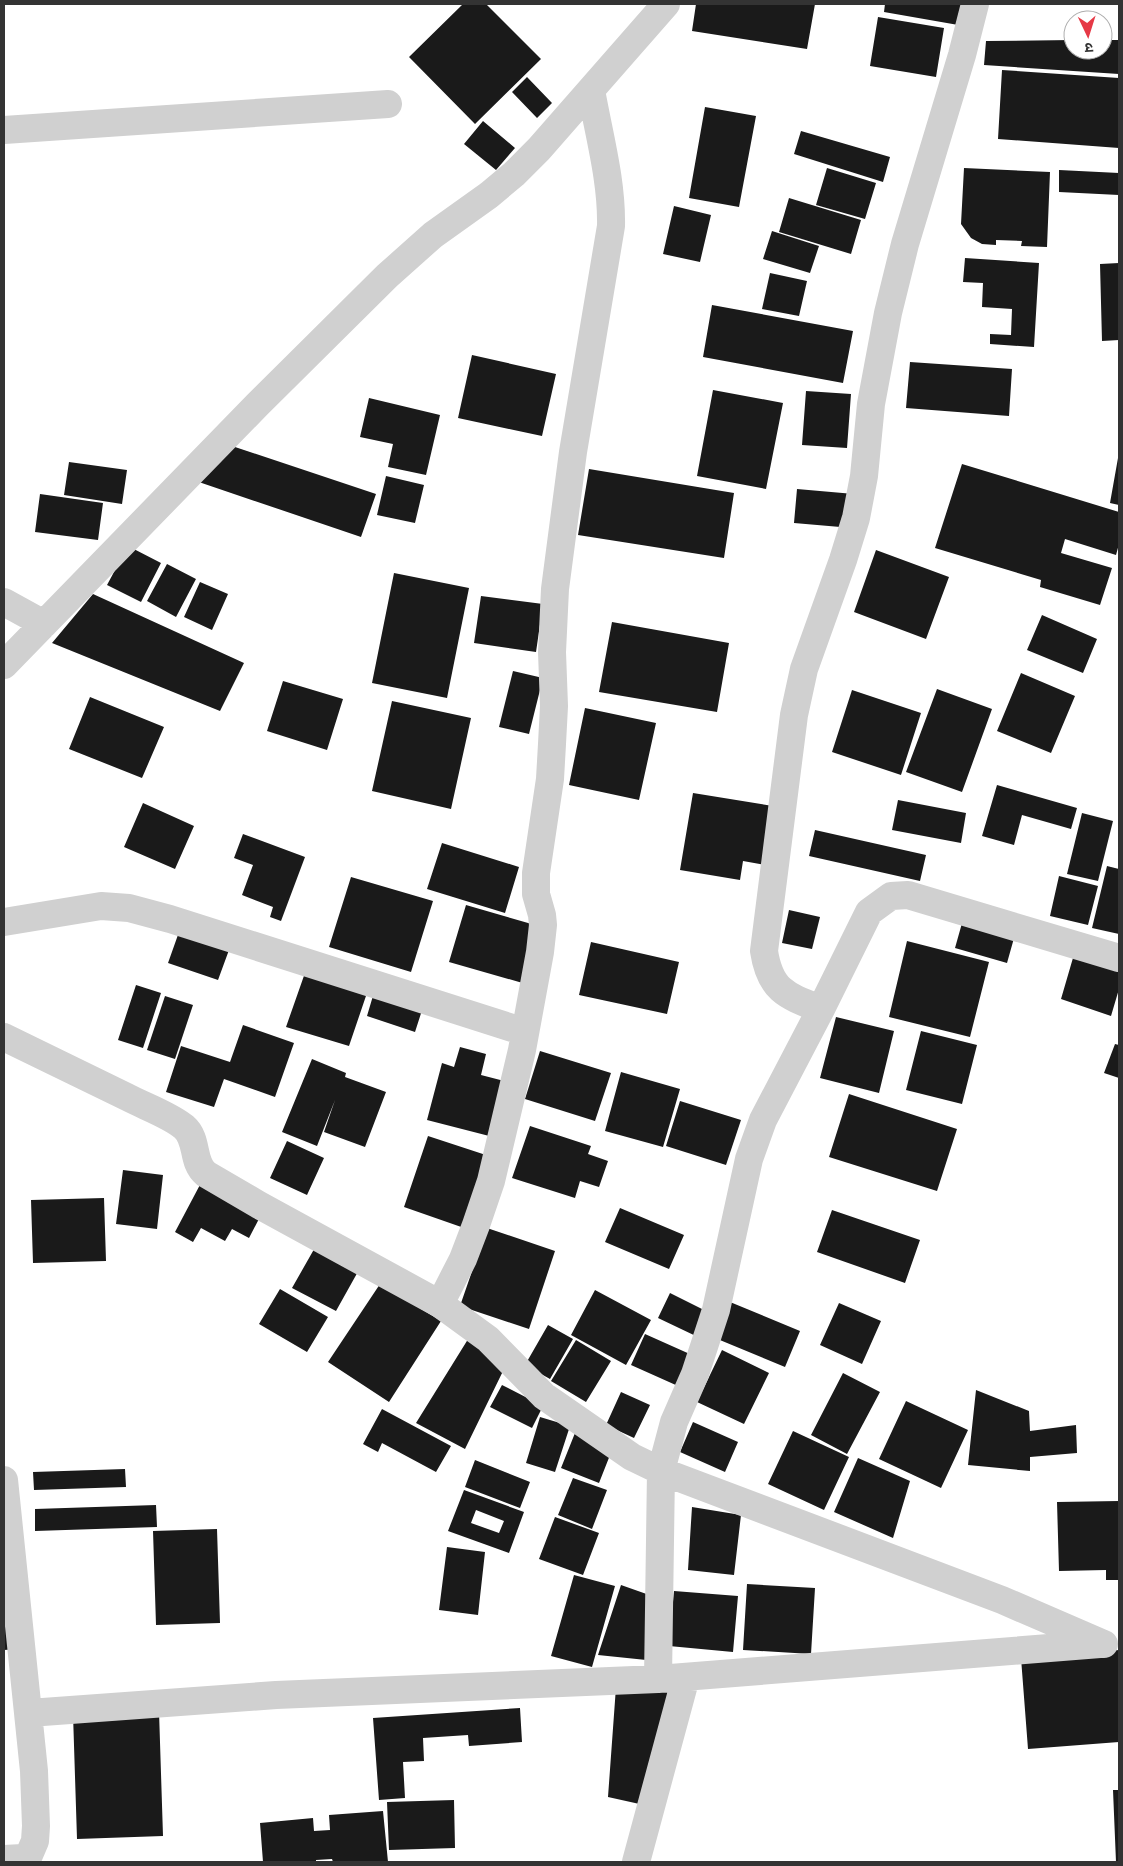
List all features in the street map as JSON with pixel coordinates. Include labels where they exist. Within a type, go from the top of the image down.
[{"type":"street","points":[[4,664],[257,405],[387,276],[432,235],[489,195],[514,174],[539,149],[666,4]]},
{"type":"street","points":[[822,1009],[790,997],[780,989],[771,975],[764,951],[794,715],[804,669],[840,570],[856,518],[864,476],[872,404],[888,313],[905,244],[962,55],[975,4]]},
{"type":"street","points":[[440,1304],[463,1259],[488,1190],[525,1032],[542,936],[542,915],[536,894],[536,873],[550,779],[554,706],[553,617],[557,569],[572,460],[612,226],[609,187],[591,90]]},
{"type":"street","points":[[4,130],[388,104]]},
{"type":"street","points":[[4,602],[44,624]]},
{"type":"street","points":[[658,1679],[661,1472],[674,1422],[695,1374],[716,1310],[749,1159],[766,1112],[822,1009],[869,912],[891,896],[908,895],[1119,958]]},
{"type":"street","points":[[4,922],[101,906],[129,908],[170,919],[525,1032]]},
{"type":"street","points":[[4,1037],[185,1128],[191,1138],[197,1163],[206,1174],[259,1206],[440,1304],[488,1339],[544,1396],[632,1457],[661,1472],[1112,1643]]},
{"type":"street","points":[[4,1480],[34,1771],[35,1841],[29,1855],[23,1858],[4,1859]]},
{"type":"street","points":[[29,1713],[276,1695],[658,1679],[1112,1643]]},
{"type":"street","points":[[636,1862],[686,1677]]},
{"type":"building","points":[[463,4],[486,4],[541,59],[475,124],[409,57]]},
{"type":"building","points":[[696,4],[815,4],[807,49],[692,31]]},
{"type":"building","points":[[885,4],[967,4],[964,26],[884,12]]},
{"type":"building","points":[[878,17],[944,28],[936,77],[870,66]]},
{"type":"building","points":[[1063,40],[1063,60],[1113,60],[1113,40],[1119,40],[1119,74],[984,65],[986,41]]},
{"type":"building","points":[[1002,70],[1119,78],[1119,148],[998,139]]},
{"type":"building","points":[[527,77],[552,103],[537,118],[512,92]]},
{"type":"building","points":[[705,107],[756,116],[739,207],[689,198]]},
{"type":"building","points":[[483,121],[515,148],[496,170],[464,144]]},
{"type":"building","points":[[801,131],[890,157],[883,182],[794,154]]},
{"type":"building","points":[[827,168],[876,183],[865,219],[816,205]]},
{"type":"building","points":[[964,168],[1050,172],[1047,247],[1021,246],[1022,241],[996,240],[996,245],[982,244],[971,238],[961,224]]},
{"type":"building","points":[[1059,170],[1119,173],[1119,195],[1059,192]]},
{"type":"building","points":[[789,198],[861,220],[851,254],[779,232]]},
{"type":"building","points":[[674,206],[711,215],[700,262],[663,254]]},
{"type":"building","points":[[772,231],[819,246],[810,273],[763,259]]},
{"type":"building","points":[[965,258],[1039,263],[1034,347],[990,344],[990,334],[1011,335],[1012,309],[982,307],[983,283],[963,282]]},
{"type":"building","points":[[1119,263],[1119,340],[1102,341],[1100,264]]},
{"type":"building","points":[[770,273],[807,281],[799,316],[762,309]]},
{"type":"building","points":[[712,305],[853,331],[843,383],[703,357]]},
{"type":"building","points":[[472,355],[556,374],[542,436],[458,418]]},
{"type":"building","points":[[910,362],[1012,369],[1009,416],[906,408]]},
{"type":"building","points":[[713,390],[783,403],[766,489],[697,476]]},
{"type":"building","points":[[806,391],[851,394],[847,448],[802,445]]},
{"type":"building","points":[[369,398],[440,415],[426,475],[388,467],[393,444],[360,437]]},
{"type":"building","points":[[226,444],[376,494],[361,537],[190,479]]},
{"type":"building","points":[[1119,458],[1119,505],[1110,503]]},
{"type":"building","points":[[69,462],[127,470],[122,504],[64,495]]},
{"type":"building","points":[[962,464],[1119,512],[1119,544],[1116,555],[1065,539],[1061,553],[1112,568],[1100,605],[1040,587],[1041,580],[935,548]]},
{"type":"building","points":[[589,469],[734,493],[724,558],[578,535]]},
{"type":"building","points":[[386,476],[424,485],[415,523],[377,515]]},
{"type":"building","points":[[797,489],[854,494],[852,528],[794,523]]},
{"type":"building","points":[[40,494],[103,503],[98,540],[35,532]]},
{"type":"building","points":[[128,546],[161,563],[141,602],[107,585]]},
{"type":"building","points":[[876,550],[949,577],[926,639],[854,612]]},
{"type":"building","points":[[167,564],[196,579],[176,617],[147,601]]},
{"type":"building","points":[[394,573],[469,588],[447,698],[372,683]]},
{"type":"building","points":[[200,582],[228,594],[212,630],[184,617]]},
{"type":"building","points":[[93,594],[244,663],[220,711],[52,643]]},
{"type":"building","points":[[481,596],[543,604],[536,652],[474,643]]},
{"type":"building","points":[[1042,615],[1097,639],[1083,673],[1027,650]]},
{"type":"building","points":[[612,622],[729,643],[717,712],[599,692]]},
{"type":"building","points":[[513,671],[543,678],[529,734],[499,727]]},
{"type":"building","points":[[1021,673],[1075,696],[1051,753],[997,731]]},
{"type":"building","points":[[283,681],[343,699],[327,750],[267,731]]},
{"type":"building","points":[[937,689],[992,709],[962,792],[906,772]]},
{"type":"building","points":[[852,690],[921,713],[901,775],[832,752]]},
{"type":"building","points":[[90,697],[164,727],[142,778],[69,749]]},
{"type":"building","points":[[392,701],[471,718],[451,809],[372,791]]},
{"type":"building","points":[[585,708],[656,723],[639,800],[569,785]]},
{"type":"building","points":[[997,785],[1077,808],[1071,829],[1022,815],[1014,845],[982,836]]},
{"type":"building","points":[[693,793],[779,807],[771,866],[743,861],[740,880],[680,870]]},
{"type":"building","points":[[898,800],[966,813],[961,843],[892,830]]},
{"type":"building","points":[[143,803],[194,826],[175,869],[124,847]]},
{"type":"building","points":[[1082,813],[1113,821],[1098,881],[1067,874]]},
{"type":"building","points":[[815,830],[926,855],[920,881],[809,856]]},
{"type":"building","points":[[243,834],[305,857],[281,921],[270,917],[273,907],[242,895],[253,865],[234,858]]},
{"type":"building","points":[[442,843],[519,867],[505,913],[427,889]]},
{"type":"building","points":[[1107,866],[1119,869],[1119,934],[1092,928]]},
{"type":"building","points":[[1059,876],[1098,886],[1088,925],[1050,916]]},
{"type":"building","points":[[351,877],[433,901],[411,972],[329,947]]},
{"type":"building","points":[[466,905],[542,927],[526,984],[449,962]]},
{"type":"building","points":[[789,910],[820,917],[812,949],[782,943]]},
{"type":"building","points":[[964,916],[1016,931],[1007,963],[955,948]]},
{"type":"building","points":[[179,932],[229,950],[218,980],[168,963]]},
{"type":"building","points":[[907,941],[989,962],[970,1037],[889,1017]]},
{"type":"building","points":[[591,942],[679,962],[667,1014],[579,995]]},
{"type":"building","points":[[1075,951],[1119,964],[1119,989],[1111,1016],[1061,999]]},
{"type":"building","points":[[306,970],[368,990],[349,1046],[286,1027]]},
{"type":"building","points":[[136,985],[161,993],[143,1048],[118,1040]]},
{"type":"building","points":[[375,989],[424,1004],[415,1032],[367,1016]]},
{"type":"building","points":[[165,996],[193,1005],[175,1059],[147,1050]]},
{"type":"building","points":[[836,1017],[894,1031],[879,1093],[820,1078]]},
{"type":"building","points":[[243,1025],[294,1043],[275,1097],[224,1079],[214,1107],[166,1092],[181,1046],[230,1062]]},
{"type":"building","points":[[921,1031],[977,1045],[962,1104],[906,1090]]},
{"type":"building","points":[[1115,1044],[1119,1045],[1119,1078],[1104,1073]]},
{"type":"building","points":[[460,1047],[486,1054],[481,1075],[512,1083],[497,1138],[427,1120],[442,1063],[454,1067]]},
{"type":"building","points":[[540,1051],[611,1073],[595,1121],[525,1099]]},
{"type":"building","points":[[312,1059],[346,1073],[345,1077],[386,1092],[365,1147],[324,1132],[335,1100],[317,1146],[282,1132]]},
{"type":"building","points":[[621,1072],[680,1089],[663,1147],[605,1131]]},
{"type":"building","points":[[849,1094],[957,1129],[937,1191],[829,1157]]},
{"type":"building","points":[[680,1101],[741,1120],[726,1165],[666,1146]]},
{"type":"building","points":[[530,1126],[591,1146],[588,1154],[608,1161],[599,1187],[580,1181],[575,1198],[512,1178]]},
{"type":"building","points":[[428,1136],[492,1157],[467,1229],[404,1207]]},
{"type":"building","points":[[287,1141],[324,1158],[307,1195],[270,1178]]},
{"type":"building","points":[[123,1170],[163,1175],[157,1229],[116,1224]]},
{"type":"building","points":[[202,1181],[262,1213],[249,1238],[232,1229],[225,1241],[201,1228],[193,1242],[175,1232]]},
{"type":"building","points":[[104,1198],[106,1261],[33,1263],[31,1200]]},
{"type":"building","points":[[620,1208],[684,1235],[669,1269],[605,1242]]},
{"type":"building","points":[[832,1210],[920,1240],[905,1283],[817,1252]]},
{"type":"building","points":[[487,1228],[555,1251],[529,1329],[460,1306]]},
{"type":"building","points":[[317,1244],[360,1268],[336,1311],[292,1288]]},
{"type":"building","points":[[380,1284],[441,1321],[389,1402],[328,1362]]},
{"type":"building","points":[[280,1289],[328,1317],[307,1352],[259,1324]]},
{"type":"building","points":[[595,1290],[651,1320],[626,1365],[571,1335]]},
{"type":"building","points":[[670,1293],[712,1314],[700,1338],[658,1318]]},
{"type":"building","points":[[730,1302],[800,1331],[785,1367],[715,1338]]},
{"type":"building","points":[[839,1303],[881,1321],[862,1364],[820,1345]]},
{"type":"building","points":[[548,1325],[573,1339],[550,1379],[525,1365]]},
{"type":"building","points":[[645,1334],[692,1355],[678,1386],[631,1365]]},
{"type":"building","points":[[470,1336],[504,1369],[465,1449],[416,1423]]},
{"type":"building","points":[[576,1340],[611,1361],[586,1402],[551,1381]]},
{"type":"building","points":[[722,1350],[769,1373],[744,1424],[697,1402]]},
{"type":"building","points":[[843,1373],[880,1392],[847,1454],[811,1435]]},
{"type":"building","points":[[502,1385],[543,1406],[532,1428],[490,1407]]},
{"type":"building","points":[[976,1390],[1029,1411],[1030,1431],[1076,1425],[1077,1453],[1030,1457],[1030,1471],[968,1465]]},
{"type":"building","points":[[621,1392],[650,1405],[634,1438],[606,1425]]},
{"type":"building","points":[[906,1401],[968,1430],[941,1488],[879,1459]]},
{"type":"building","points":[[382,1409],[451,1446],[436,1472],[382,1443],[378,1452],[363,1444]]},
{"type":"building","points":[[540,1417],[570,1426],[555,1472],[526,1463]]},
{"type":"building","points":[[693,1422],[738,1442],[725,1472],[680,1452]]},
{"type":"building","points":[[577,1428],[612,1450],[599,1483],[561,1468]]},
{"type":"building","points":[[793,1431],[849,1457],[824,1510],[768,1484]]},
{"type":"building","points":[[858,1458],[910,1481],[893,1538],[834,1512]]},
{"type":"building","points":[[475,1460],[530,1482],[520,1508],[465,1487]]},
{"type":"building","points":[[125,1469],[126,1487],[34,1490],[33,1472]]},
{"type":"building","points":[[573,1478],[607,1490],[592,1529],[558,1515]]},
{"type":"building","points":[[464,1490],[524,1512],[509,1553],[448,1531]],"holes":[[[476,1510],[504,1521],[499,1533],[471,1523]]]},
{"type":"building","points":[[1119,1501],[1119,1580],[1106,1580],[1106,1570],[1059,1571],[1057,1502]]},
{"type":"building","points":[[156,1505],[157,1527],[35,1531],[35,1509]]},
{"type":"building","points":[[692,1507],[741,1515],[734,1575],[688,1570]]},
{"type":"building","points":[[555,1517],[599,1533],[583,1575],[539,1559]]},
{"type":"building","points":[[217,1529],[220,1623],[156,1625],[153,1531]]},
{"type":"building","points":[[447,1547],[485,1552],[478,1615],[439,1610]]},
{"type":"building","points":[[574,1575],[615,1586],[592,1667],[551,1656]]},
{"type":"building","points":[[747,1584],[815,1588],[811,1654],[743,1650]]},
{"type":"building","points":[[621,1585],[655,1597],[656,1661],[598,1655]]},
{"type":"building","points":[[674,1591],[738,1596],[733,1652],[669,1646]]},
{"type":"building","points":[[4,1623],[16,1623],[18,1649],[4,1650]]},
{"type":"building","points":[[1119,1650],[1119,1742],[1028,1749],[1021,1658]]},
{"type":"building","points":[[616,1687],[668,1692],[644,1805],[608,1797]]},
{"type":"building","points":[[520,1708],[522,1742],[469,1746],[468,1735],[423,1738],[424,1761],[403,1762],[405,1798],[379,1800],[373,1718]]},
{"type":"building","points":[[159,1711],[163,1836],[77,1839],[73,1714]]},
{"type":"building","points":[[1113,1790],[1119,1790],[1119,1862],[1116,1862]]},
{"type":"building","points":[[454,1800],[455,1848],[389,1850],[387,1802]]},
{"type":"building","points":[[383,1811],[388,1862],[333,1862],[332,1859],[316,1860],[316,1862],[263,1862],[260,1823],[313,1818],[314,1831],[330,1830],[329,1815]]}]
